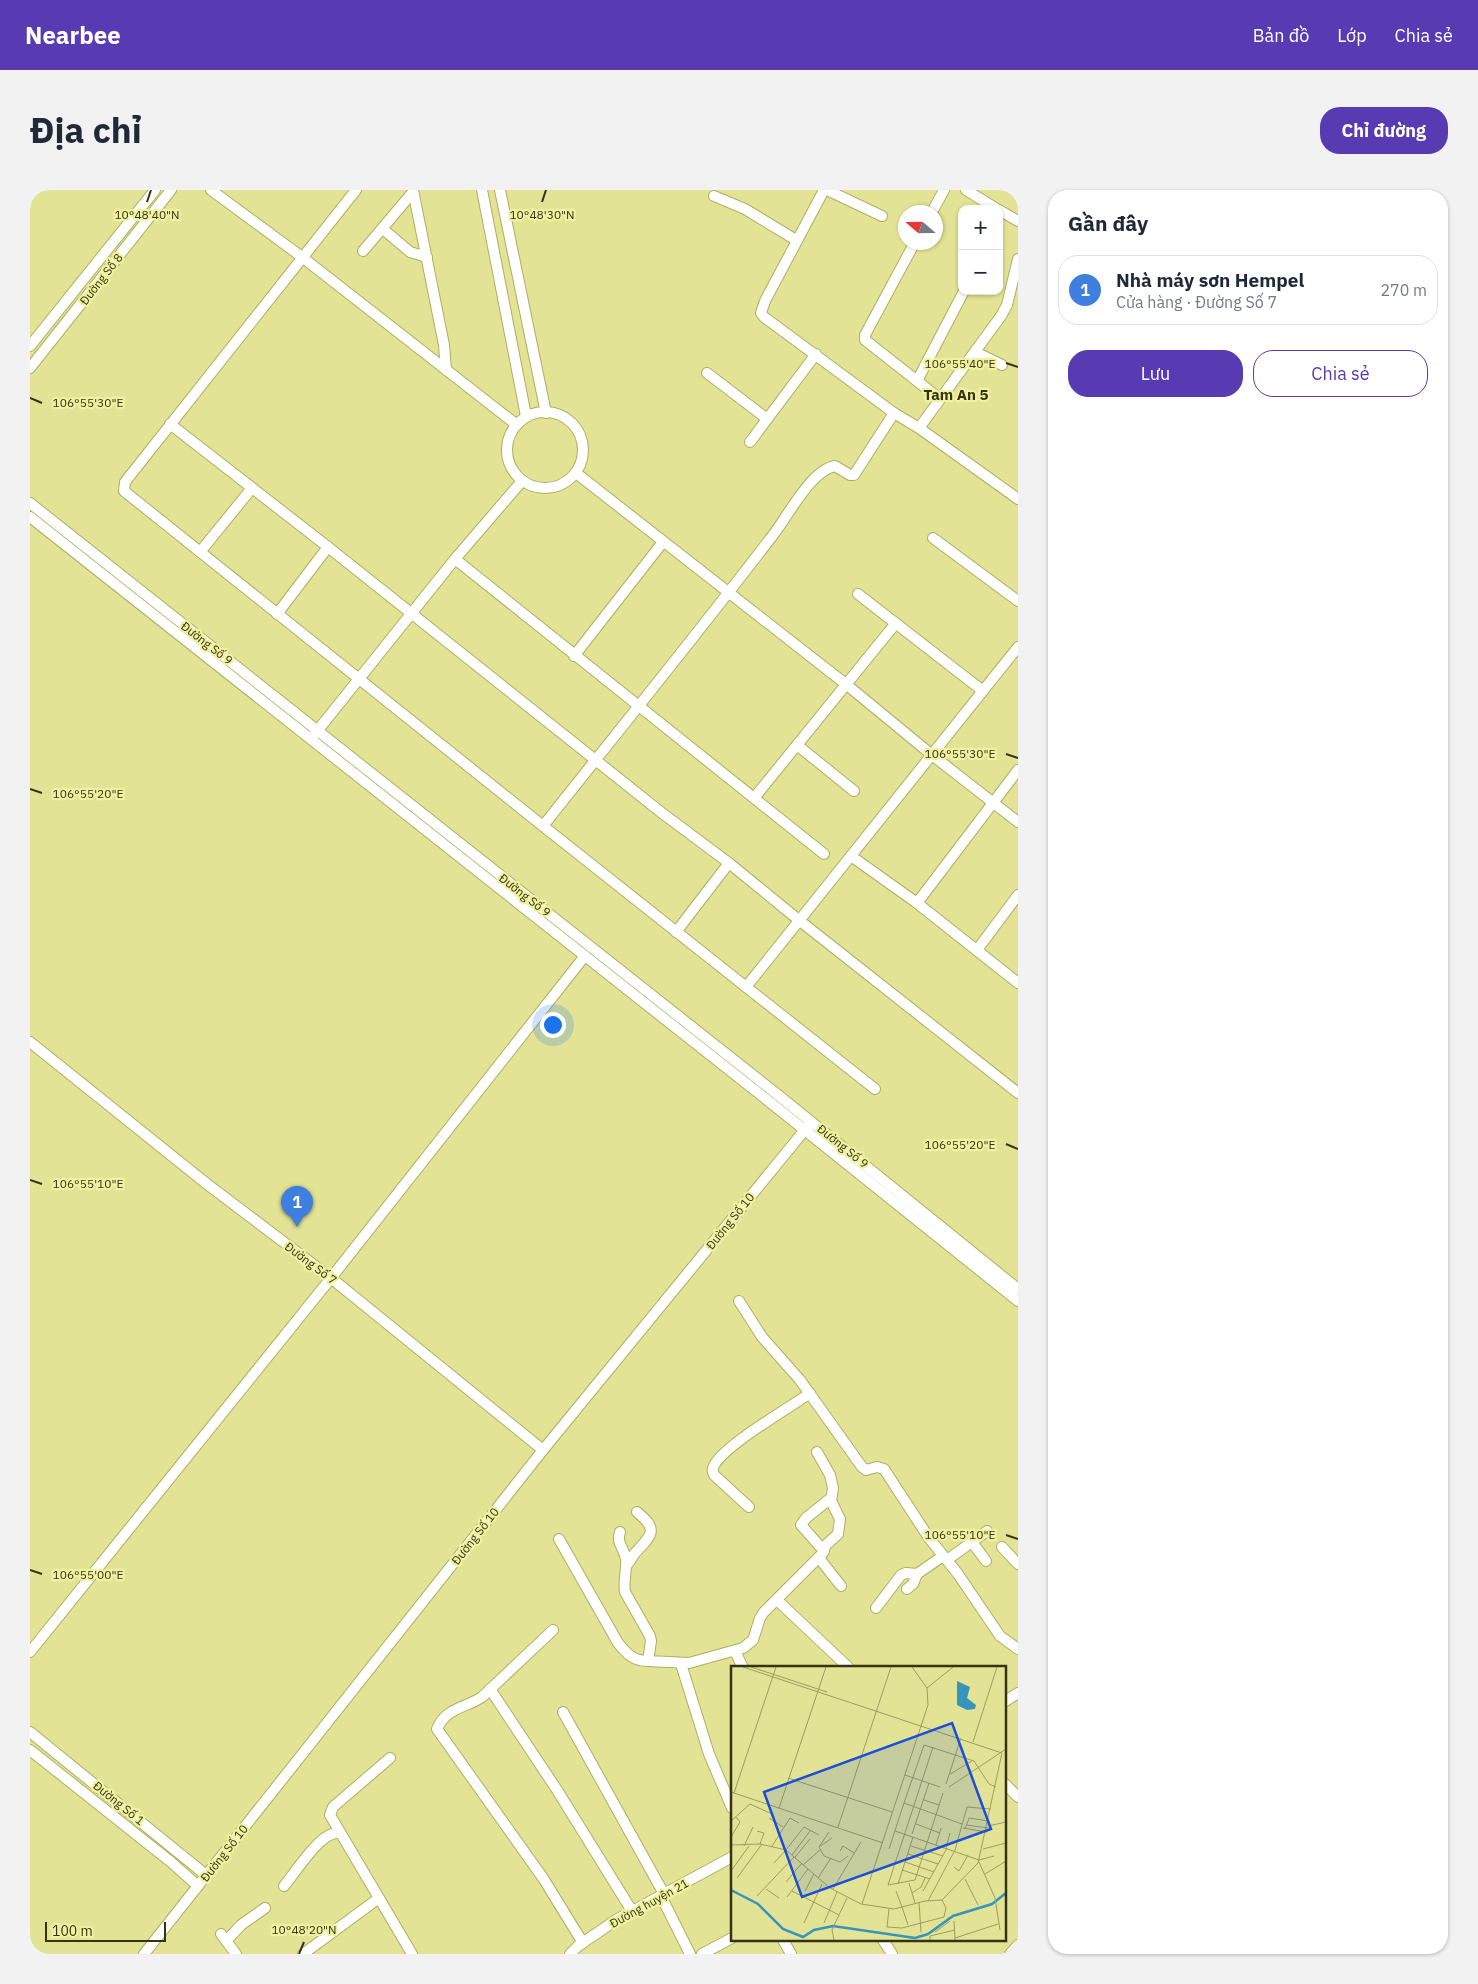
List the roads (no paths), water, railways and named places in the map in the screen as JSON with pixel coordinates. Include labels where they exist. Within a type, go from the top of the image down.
[{"type":"street","name":"Đường Số 8","points":[[30,346],[155,190]]},
{"type":"street","name":"Đường Số 8","points":[[30,368],[171,190]]},
{"type":"street","points":[[211,190],[302,257],[517,425]]},
{"type":"street","points":[[356,190],[125,482],[124,492],[875,1089]]},
{"type":"street","points":[[482,190],[526,416]]},
{"type":"street","points":[[500,190],[546,413]]},
{"type":"street","points":[[882,216],[825,190],[796,240],[761,312],[764,317],[894,413],[919,428],[1018,499]]},
{"type":"street","points":[[936,205],[944,190]]},
{"type":"street","points":[[966,190],[990,205]]},
{"type":"street","points":[[986,202],[988,190]]},
{"type":"street","points":[[413,191],[444,344],[446,370]]},
{"type":"street","points":[[363,250],[413,191]]},
{"type":"street","points":[[714,196],[745,209],[796,240]]},
{"type":"street","points":[[1003,214],[1018,221]]},
{"type":"street","points":[[382,229],[410,252],[427,257]]},
{"type":"street","points":[[911,250],[865,335],[865,340],[940,399]]},
{"type":"street","points":[[919,428],[1002,316],[1007,305],[1018,259]]},
{"type":"street","points":[[917,381],[962,295]]},
{"type":"street","points":[[975,352],[1002,366]]},
{"type":"street","points":[[750,442],[766,418],[816,354]]},
{"type":"street","points":[[707,373],[766,418]]},
{"type":"street","points":[[546,413],[555,413],[568,419],[580,435],[583,454],[576,473],[566,483],[547,489],[534,487],[522,481],[510,464],[507,450],[510,437],[517,425],[526,416],[546,413]]},
{"type":"street","points":[[543,826],[729,593],[814,478],[829,467],[835,466],[850,475],[854,475],[894,413]]},
{"type":"street","points":[[170,424],[328,546],[662,814],[729,863],[800,922],[1018,1092]]},
{"type":"street","points":[[576,473],[847,685],[1018,822]]},
{"type":"street","points":[[310,739],[455,559],[522,481]]},
{"type":"street","points":[[200,552],[252,488]]},
{"type":"street","name":"Đường Số 9","points":[[30,503],[812,1121],[1018,1289]]},
{"type":"street","name":"Đường Số 9","points":[[30,517],[1018,1301]]},
{"type":"street","points":[[933,538],[1018,601]]},
{"type":"street","points":[[574,656],[663,542]]},
{"type":"street","points":[[277,614],[328,546]]},
{"type":"street","points":[[455,559],[824,854]]},
{"type":"street","points":[[858,594],[983,691]]},
{"type":"street","points":[[754,798],[896,623]]},
{"type":"street","points":[[746,987],[800,922],[1018,647]]},
{"type":"street","points":[[797,745],[854,791]]},
{"type":"street","points":[[917,903],[1018,770]]},
{"type":"street","points":[[851,856],[917,903],[1018,983]]},
{"type":"street","points":[[676,932],[729,863]]},
{"type":"street","points":[[977,950],[1018,895]]},
{"type":"street","points":[[30,1652],[331,1278],[584,958]]},
{"type":"street","name":"Đường Số 7","points":[[30,1042],[207,1184],[331,1278],[543,1450]]},
{"type":"street","name":"Đường Số 10","points":[[144,1954],[543,1450],[812,1121]]},
{"type":"street","points":[[739,1301],[762,1337],[800,1380],[862,1467],[866,1470],[877,1467],[884,1469],[929,1538],[1000,1636],[1018,1649]]},
{"type":"street","points":[[749,1507],[714,1475],[712,1470],[714,1466],[732,1446],[810,1393]]},
{"type":"street","points":[[559,1540],[618,1643],[629,1656],[637,1660],[681,1664],[735,1651],[748,1645],[753,1640],[760,1618],[838,1534],[840,1519],[831,1498],[833,1488],[830,1475],[816,1452]]},
{"type":"street","points":[[831,1498],[806,1518],[801,1525],[841,1586]]},
{"type":"street","points":[[626,1566],[634,1554],[648,1540],[652,1532],[650,1523],[637,1512]]},
{"type":"street","points":[[908,1589],[917,1574],[972,1542],[987,1531]]},
{"type":"street","points":[[620,1532],[618,1541],[624,1554],[626,1566],[625,1592],[651,1641],[648,1661]]},
{"type":"street","points":[[972,1542],[986,1561]]},
{"type":"street","points":[[1002,1547],[1018,1564]]},
{"type":"street","points":[[876,1608],[901,1575],[906,1573],[917,1574]]},
{"type":"street","points":[[777,1600],[847,1666]]},
{"type":"street","points":[[553,1630],[490,1689],[472,1703],[454,1709],[438,1726],[437,1732],[542,1878],[581,1947]]},
{"type":"street","points":[[735,1651],[741,1666]]},
{"type":"street","points":[[681,1664],[710,1754],[731,1806]]},
{"type":"street","points":[[490,1689],[557,1790],[632,1911]]},
{"type":"street","points":[[1006,1701],[1018,1693]]},
{"type":"street","points":[[563,1712],[662,1895],[690,1954]]},
{"type":"street","name":"Đường Số 1","points":[[30,1732],[206,1875]]},
{"type":"street","name":"Đường Số 1","points":[[30,1750],[163,1855],[198,1886]]},
{"type":"street","points":[[390,1758],[330,1811],[330,1814],[412,1954]]},
{"type":"street","points":[[1006,1785],[1018,1796]]},
{"type":"street","points":[[284,1886],[314,1847],[331,1833],[340,1833]]},
{"type":"street","name":"Đường huyện 21","points":[[570,1954],[632,1911],[731,1858]]},
{"type":"street","points":[[303,1954],[379,1898]]},
{"type":"street","points":[[233,1953],[224,1938],[265,1908]]},
{"type":"street","points":[[702,1954],[731,1939]]},
{"type":"street","points":[[784,1942],[791,1954]]},
{"type":"street","points":[[884,1942],[892,1954]]},
{"type":"street","points":[[1010,1954],[1018,1945]]},
{"type":"place","name":"Nhà máy sơn Hempel","points":[[297,1227]]},
{"type":"district","name":"Tam An 5","points":[[956,394]]}]
